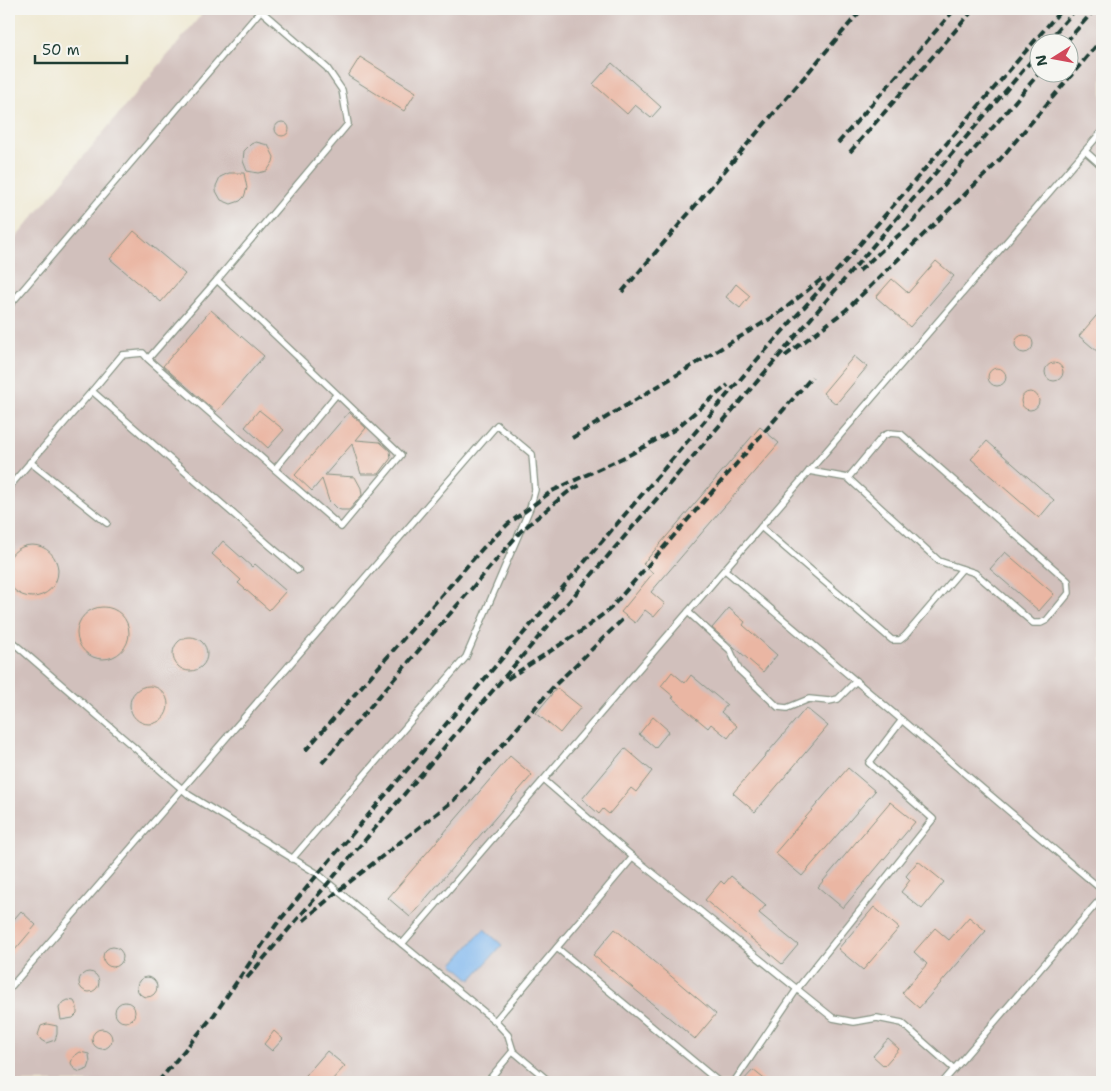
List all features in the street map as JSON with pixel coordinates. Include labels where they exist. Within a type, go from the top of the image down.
[{"type":"lane","points":[[9,306],[261,10],[326,68],[342,90],[348,124],[148,359]]},
{"type":"lane","points":[[402,944],[1102,131]]},
{"type":"lane","points":[[1085,151],[1102,166]]},
{"type":"lane","points":[[9,487],[122,355],[142,353],[340,527],[401,455],[217,280]]},
{"type":"lane","points":[[92,391],[298,570]]},
{"type":"lane","points":[[275,469],[336,395]]},
{"type":"lane","points":[[9,989],[497,424],[532,454],[535,490],[530,508],[466,657],[292,859]]},
{"type":"lane","points":[[809,471],[848,478],[940,561],[975,573],[1033,623],[1042,623],[1046,620],[1069,593],[1068,581],[901,434],[890,433],[883,436],[848,478]]},
{"type":"lane","points":[[30,462],[107,523]]},
{"type":"lane","points":[[761,527],[892,640],[900,640],[905,636],[962,569]]},
{"type":"lane","points":[[725,570],[1102,890]]},
{"type":"lane","points":[[688,612],[730,650],[739,670],[778,707],[788,708],[809,699],[829,701],[838,699],[856,681]]},
{"type":"lane","points":[[9,638],[189,795],[318,874],[495,1021],[508,1035],[513,1051],[550,1082]]},
{"type":"lane","points":[[734,1082],[797,989],[933,819],[869,763],[902,720]]},
{"type":"lane","points":[[544,780],[633,857],[834,1018],[854,1022],[877,1018],[902,1023],[954,1069]]},
{"type":"lane","points":[[495,1021],[633,857]]},
{"type":"lane","points":[[943,1082],[1102,896]]},
{"type":"lane","points":[[557,948],[719,1082]]},
{"type":"lane","points":[[487,1082],[513,1051]]},
{"type":"shaded area","points":[[206,9],[1102,9],[1102,1082],[14,1082],[9,1078],[9,246]]},
{"type":"water","points":[[484,929],[502,945],[471,980],[453,964]]},
{"type":"building","points":[[360,57],[416,92],[404,111],[348,76]]},
{"type":"building","points":[[612,63],[661,107],[651,118],[635,105],[627,114],[593,84]]},
{"type":"building","points":[[282,122],[287,124],[289,129],[287,134],[282,136],[277,134],[275,129],[277,124]]},
{"type":"building","points":[[256,142],[268,145],[274,157],[267,171],[258,173],[247,171],[243,161],[244,151]]},
{"type":"building","points":[[229,173],[244,173],[247,188],[244,197],[240,201],[231,204],[221,200],[216,191],[220,177]]},
{"type":"building","points":[[134,231],[185,274],[161,302],[110,259]]},
{"type":"building","points":[[936,261],[954,276],[910,327],[876,297],[892,279],[908,293]]},
{"type":"building","points":[[736,284],[750,296],[740,308],[726,297]]},
{"type":"building","points":[[1102,309],[1102,347],[1098,352],[1079,336]]},
{"type":"building","points":[[211,310],[264,356],[216,412],[163,366]]},
{"type":"building","points":[[1020,335],[1028,335],[1033,340],[1031,351],[1020,353],[1015,348],[1015,340]]},
{"type":"building","points":[[854,356],[867,367],[836,404],[823,393]]},
{"type":"building","points":[[1050,363],[1058,363],[1063,368],[1061,379],[1050,381],[1045,376],[1045,368]]},
{"type":"building","points":[[993,368],[1001,368],[1006,373],[1004,384],[993,386],[988,381],[988,373]]},
{"type":"building","points":[[1026,392],[1034,392],[1039,397],[1037,408],[1026,410],[1021,405],[1021,397]]},
{"type":"building","points":[[259,410],[284,430],[268,448],[245,427]]},
{"type":"building","points":[[349,412],[366,428],[356,440],[380,442],[390,451],[391,458],[379,474],[361,474],[352,444],[325,475],[355,477],[361,488],[362,495],[349,510],[341,510],[329,501],[322,479],[312,491],[295,475]]},
{"type":"building","points":[[760,427],[779,443],[651,592],[665,604],[654,617],[645,610],[635,623],[621,612],[653,573],[643,564]]},
{"type":"building","points":[[987,441],[1054,500],[1039,518],[971,459]]},
{"type":"building","points":[[223,541],[252,567],[255,564],[286,591],[269,610],[238,583],[241,580],[212,554]]},
{"type":"building","points":[[32,545],[46,549],[54,557],[58,571],[54,585],[46,593],[32,597],[18,593],[10,585],[6,571],[10,557],[18,549]]},
{"type":"building","points":[[1005,552],[1054,594],[1039,611],[990,569]]},
{"type":"building","points":[[98,607],[108,607],[122,614],[129,628],[129,638],[122,652],[108,659],[98,659],[88,655],[81,648],[77,638],[77,628],[81,618],[88,611]]},
{"type":"building","points":[[729,608],[745,622],[743,625],[777,655],[763,672],[712,628]]},
{"type":"building","points":[[190,637],[197,638],[202,642],[206,647],[206,661],[202,666],[197,670],[190,671],[183,670],[178,666],[174,661],[173,654],[174,647],[178,642],[183,638]]},
{"type":"building","points":[[672,672],[685,683],[691,675],[727,705],[721,712],[737,726],[728,738],[711,724],[708,728],[672,698],[674,697],[661,686]]},
{"type":"building","points":[[149,686],[162,692],[168,705],[162,718],[149,724],[136,718],[130,705],[136,692]]},
{"type":"building","points":[[557,688],[581,707],[560,733],[536,713]]},
{"type":"building","points":[[806,708],[828,726],[755,812],[733,793]]},
{"type":"building","points":[[653,717],[669,731],[655,748],[639,734]]},
{"type":"building","points":[[625,748],[652,771],[636,792],[631,788],[609,814],[603,809],[599,814],[582,799]]},
{"type":"building","points":[[510,756],[532,775],[410,917],[388,898]]},
{"type":"building","points":[[848,768],[875,791],[802,876],[775,853]]},
{"type":"building","points":[[890,802],[915,822],[843,908],[818,887]]},
{"type":"building","points":[[918,861],[944,882],[922,909],[901,892],[910,880],[906,876]]},
{"type":"building","points":[[731,876],[766,905],[759,913],[798,945],[782,964],[705,900],[721,881],[724,884]]},
{"type":"building","points":[[874,907],[899,928],[863,970],[838,949]]},
{"type":"building","points":[[21,911],[36,925],[9,957],[9,925]]},
{"type":"building","points":[[969,917],[986,931],[919,1008],[902,993],[927,964],[914,952],[935,928],[949,940]]},
{"type":"building","points":[[615,929],[716,1014],[695,1039],[593,955]]},
{"type":"building","points":[[113,947],[120,950],[123,957],[120,964],[113,967],[106,964],[103,957],[106,950]]},
{"type":"building","points":[[89,972],[96,975],[99,982],[96,989],[89,992],[82,989],[79,982],[82,975]]},
{"type":"building","points":[[147,977],[154,980],[157,987],[154,994],[147,997],[140,994],[137,987],[140,980]]},
{"type":"building","points":[[68,1000],[74,1001],[77,1007],[77,1014],[73,1018],[61,1020],[59,1008],[62,1003]]},
{"type":"building","points":[[125,1002],[132,1005],[135,1012],[132,1019],[125,1022],[118,1019],[115,1012],[118,1005]]},
{"type":"building","points":[[47,1024],[57,1026],[57,1034],[55,1040],[46,1043],[38,1035],[41,1026]]},
{"type":"building","points":[[102,1029],[109,1032],[112,1039],[109,1046],[102,1049],[95,1046],[92,1039],[95,1032]]},
{"type":"building","points":[[274,1031],[283,1039],[272,1051],[264,1044]]},
{"type":"building","points":[[888,1039],[899,1049],[884,1066],[873,1056]]},
{"type":"building","points":[[327,1051],[345,1066],[330,1082],[300,1082]]},
{"type":"building","points":[[80,1052],[89,1054],[90,1063],[88,1069],[80,1072],[74,1069],[71,1063],[73,1057]]},
{"type":"building","points":[[753,1070],[768,1082],[742,1082]]},
{"type":"railway","points":[[622,292],[862,9]]},
{"type":"railway","points":[[838,143],[955,9]]},
{"type":"railway","points":[[850,152],[974,9]]},
{"type":"railway","points":[[158,1082],[214,1015],[276,925],[318,874],[756,361],[850,256],[1062,9]]},
{"type":"railway","points":[[1056,32],[1076,9]]},
{"type":"railway","points":[[1075,32],[1095,9]]},
{"type":"railway","points":[[785,356],[846,310],[997,163],[1102,39]]},
{"type":"railway","points":[[247,978],[1028,65]]},
{"type":"railway","points":[[859,271],[910,225],[1032,82]]},
{"type":"railway","points":[[572,438],[778,314],[823,278]]},
{"type":"railway","points":[[507,679],[580,632],[610,609],[812,377]]},
{"type":"railway","points":[[305,751],[483,548],[508,524],[552,491],[631,454],[674,430],[728,385]]},
{"type":"railway","points":[[322,763],[521,531],[568,492],[582,484]]},
{"type":"railway","points":[[303,921],[338,891],[454,800],[555,685],[622,620]]}]
